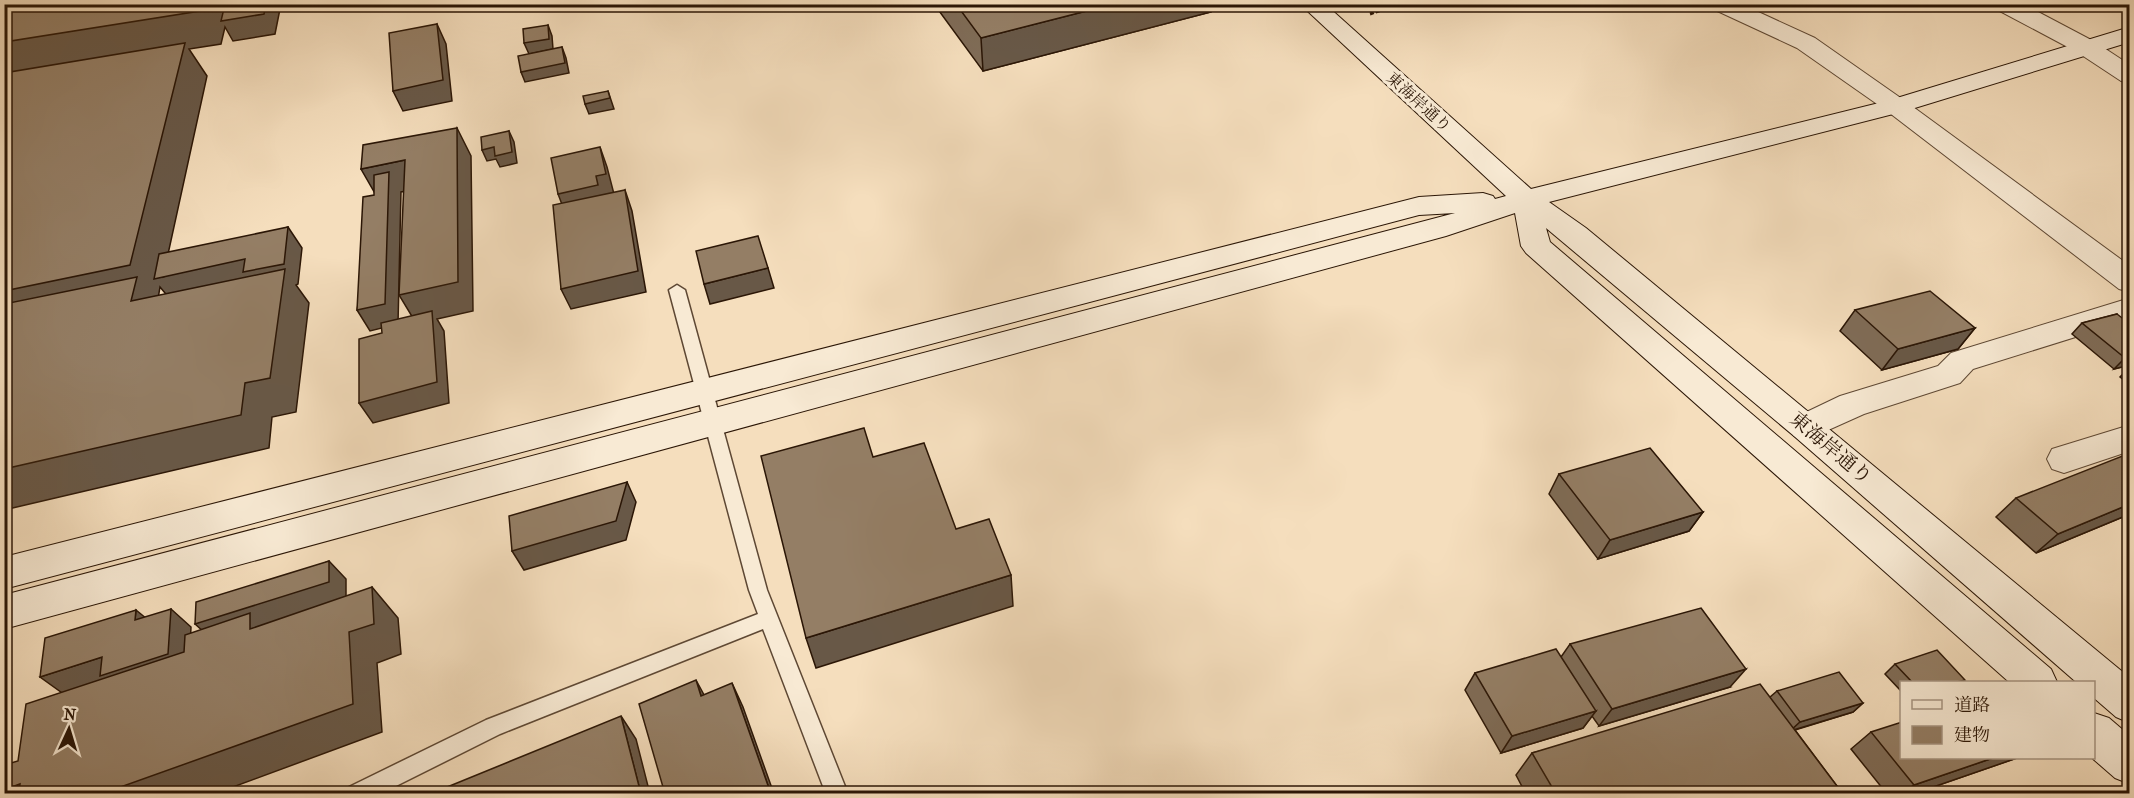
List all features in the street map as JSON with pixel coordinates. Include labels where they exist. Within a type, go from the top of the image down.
[{"type":"street","name":"東海岸通り","points":[[1311,4],[1526,199],[1576,235],[1806,427],[2130,704]]},
{"type":"street","points":[[1721,4],[1806,43],[1896,106],[2130,282]]},
{"type":"street","points":[[2004,4],[2086,47],[2130,76]]},
{"type":"street","points":[[4,612],[1436,230],[1526,199],[1896,106],[2130,34]]},
{"type":"street","name":"東海岸通り","points":[[1526,199],[1536,246],[2036,681]]},
{"type":"street","points":[[4,573],[1419,206],[1526,199]]},
{"type":"street","points":[[1806,427],[1852,405],[1949,375],[1962,361],[2130,309]]},
{"type":"street","points":[[2064,459],[2130,438]]},
{"type":"street","points":[[2095,733],[2130,764]]},
{"type":"lane","points":[[677,290],[758,590],[837,794]]},
{"type":"lane","points":[[357,794],[493,727],[769,618]]},
{"type":"building","points":[[41,4],[202,4],[200,11],[4,42],[4,10]]},
{"type":"building","points":[[225,4],[266,4],[264,14],[221,21]]},
{"type":"building","points":[[956,4],[1114,4],[981,38]]},
{"type":"building","points":[[437,24],[443,80],[393,91],[389,33]]},
{"type":"building","points":[[548,25],[549,39],[524,43],[523,29]]},
{"type":"building","points":[[185,43],[130,265],[4,291],[4,73]]},
{"type":"building","points":[[562,47],[565,63],[521,72],[518,56]]},
{"type":"building","points":[[608,91],[610,98],[585,104],[583,96]]},
{"type":"building","points":[[457,128],[458,282],[399,295],[405,160],[361,169],[363,145]]},
{"type":"building","points":[[509,131],[512,152],[495,156],[494,147],[482,150],[481,137]]},
{"type":"building","points":[[600,147],[606,174],[596,176],[598,185],[558,194],[551,158]]},
{"type":"building","points":[[389,172],[385,304],[357,310],[363,197],[374,195],[374,175]]},
{"type":"building","points":[[625,190],[638,271],[561,289],[553,205]]},
{"type":"building","points":[[288,227],[284,264],[243,272],[245,259],[154,279],[159,254]]},
{"type":"building","points":[[758,236],[768,268],[704,284],[696,251]]},
{"type":"building","points":[[285,269],[270,378],[245,383],[241,415],[4,469],[4,304],[137,277],[131,301]]},
{"type":"building","points":[[1930,291],[1975,328],[1898,349],[1855,310]]},
{"type":"building","points":[[432,311],[437,382],[359,403],[359,339],[382,333],[381,323]]},
{"type":"building","points":[[2117,314],[2130,324],[2130,357],[2125,358],[2082,323]]},
{"type":"building","points":[[864,428],[873,457],[924,443],[956,529],[989,519],[1011,575],[806,638],[761,456]]},
{"type":"building","points":[[1650,448],[1703,512],[1610,540],[1559,474]]},
{"type":"building","points":[[2130,453],[2130,504],[2058,534],[2016,498]]},
{"type":"building","points":[[627,482],[616,521],[512,551],[509,516]]},
{"type":"building","points":[[329,561],[329,582],[195,624],[196,602]]},
{"type":"building","points":[[372,587],[374,624],[349,632],[353,704],[101,794],[19,794],[20,784],[4,790],[4,765],[18,761],[26,704],[184,652],[185,635],[250,613],[250,629]]},
{"type":"building","points":[[1701,608],[1746,669],[1612,709],[1570,644]]},
{"type":"building","points":[[171,609],[168,654],[100,676],[102,657],[40,677],[45,638],[136,610],[135,620]]},
{"type":"building","points":[[1556,649],[1596,711],[1512,736],[1475,673]]},
{"type":"building","points":[[1937,650],[1965,680],[1911,681],[1895,664]]},
{"type":"building","points":[[1839,672],[1863,703],[1800,722],[1777,691]]},
{"type":"building","points":[[696,680],[701,696],[732,683],[771,794],[665,794],[639,704]]},
{"type":"building","points":[[1760,684],[1843,794],[1556,794],[1532,753]]},
{"type":"building","points":[[621,716],[641,794],[430,794]]},
{"type":"building","points":[[1900,723],[1900,759],[1990,759],[1914,785],[1871,732]]}]
